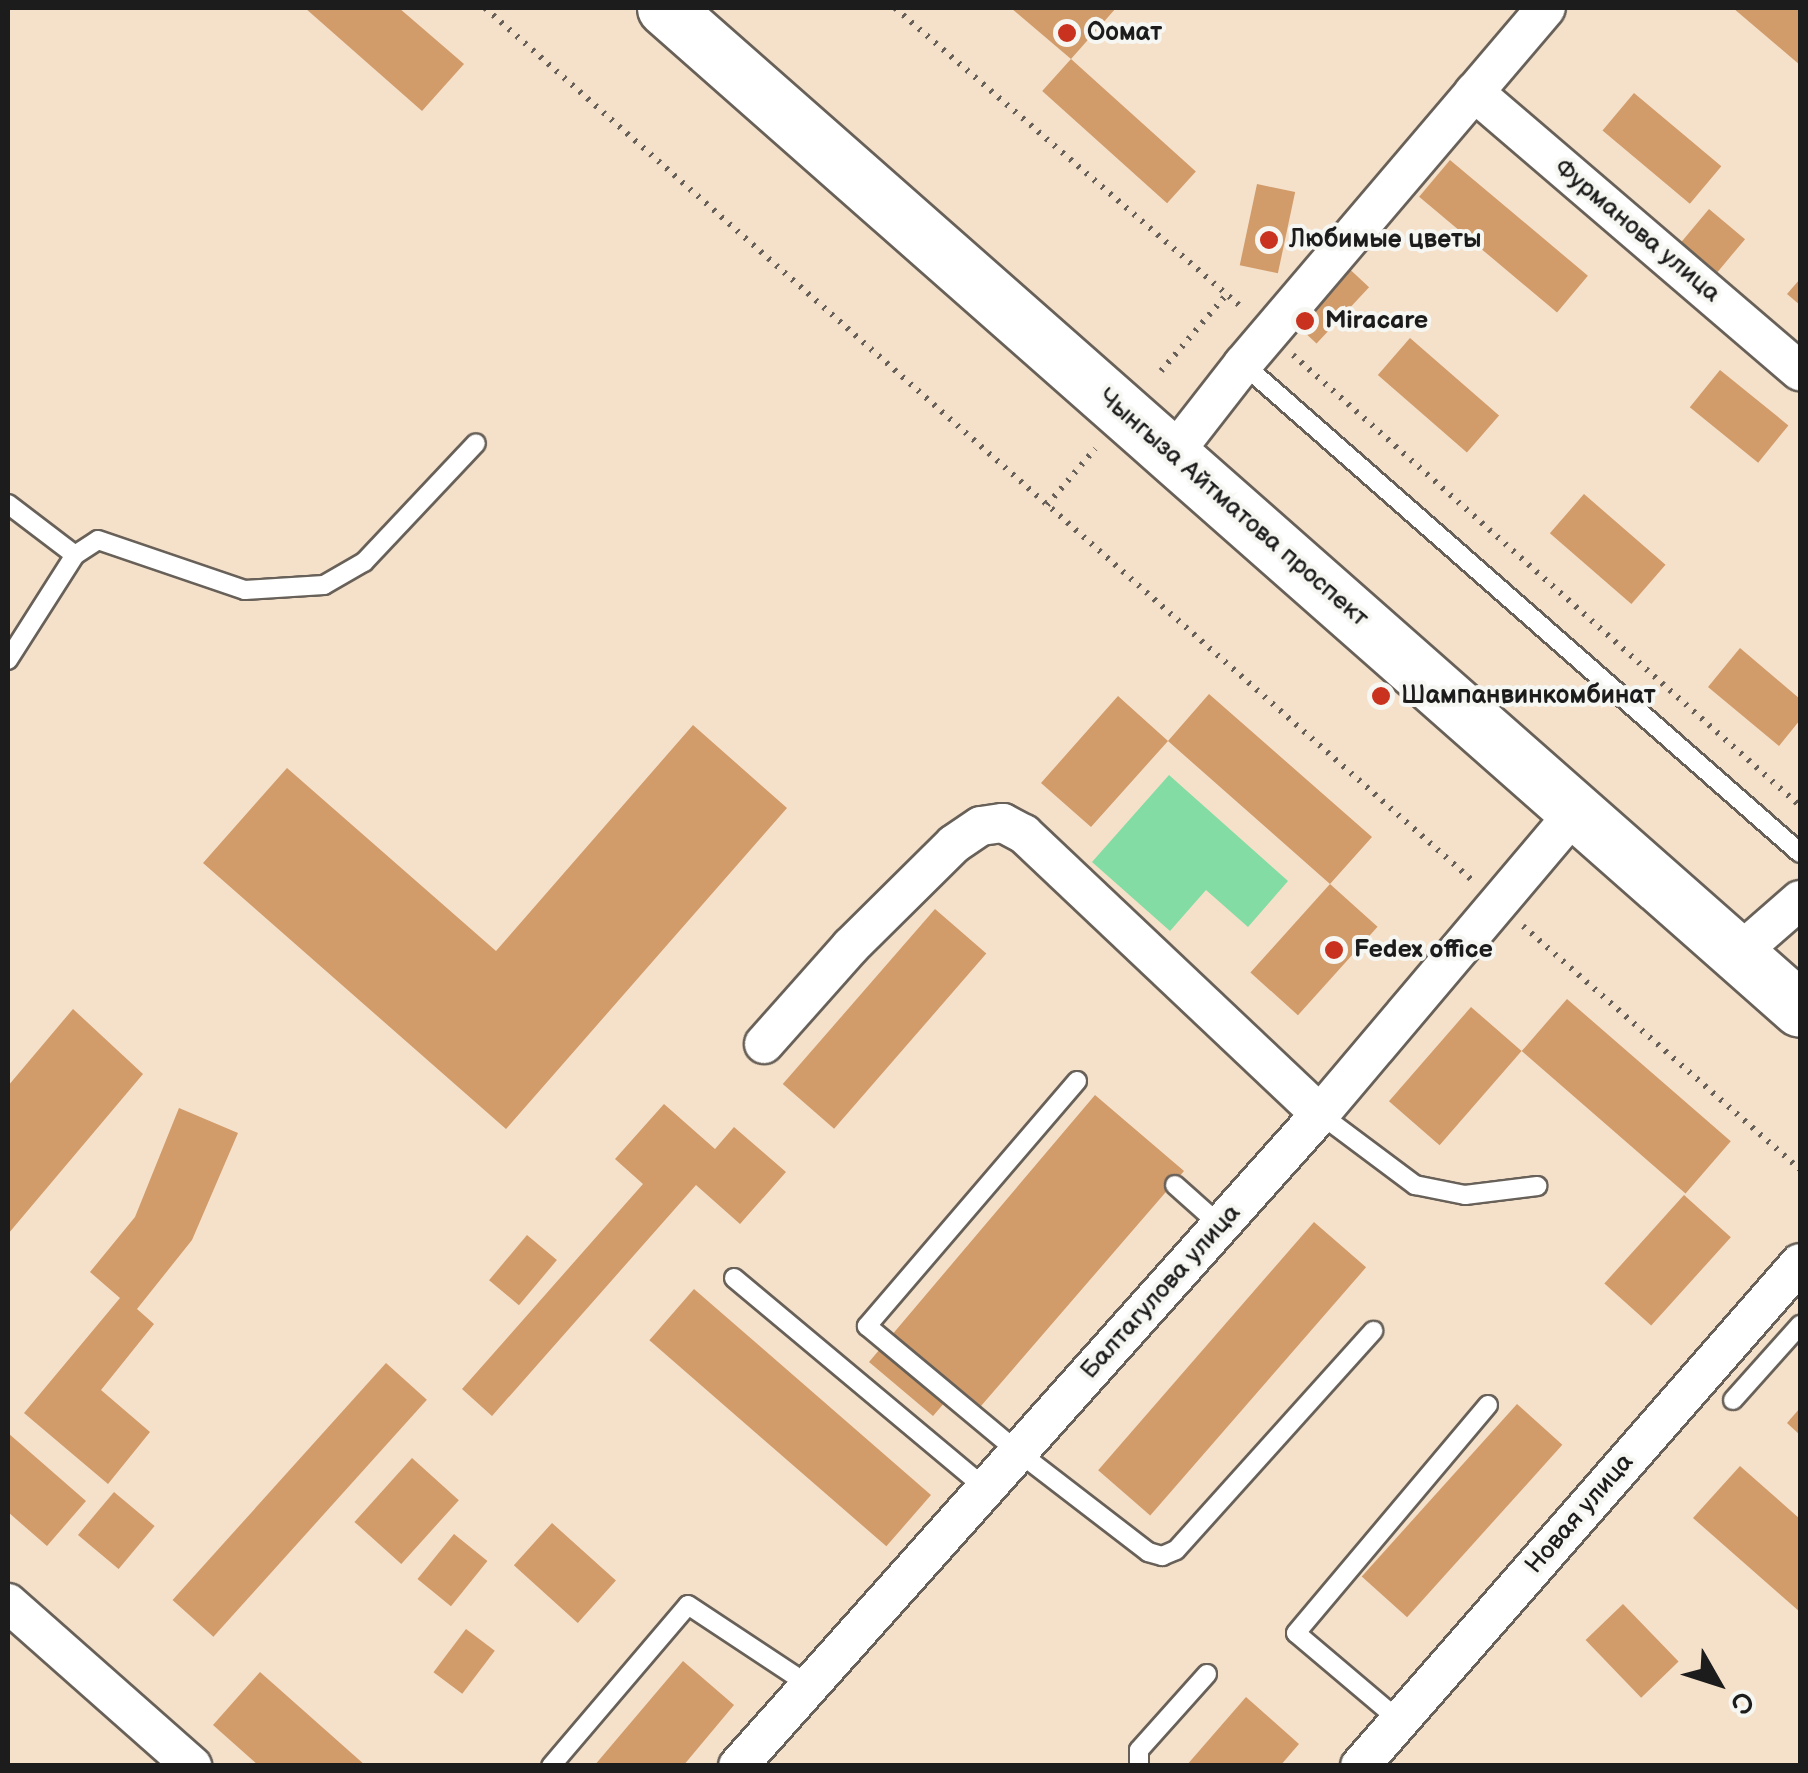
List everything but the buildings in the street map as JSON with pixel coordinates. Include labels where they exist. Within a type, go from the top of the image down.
[{"type":"main road","name":"Чынгыза Айтматова проспект","points":[[665,8],[1800,1008]]},
{"type":"street","points":[[1173,454],[1538,10]]},
{"type":"street","name":"Фурманова улица","points":[[1474,92],[1800,371]]},
{"type":"street","name":"Балтагулова улица","points":[[738,1766],[1320,1114],[1576,811]]},
{"type":"street","points":[[764,1044],[850,946],[954,844],[981,826],[1003,824],[1038,847],[1320,1114]]},
{"type":"street","points":[[1738,954],[1800,900]]},
{"type":"street","name":"Новая улица","points":[[1360,1766],[1800,1263]]},
{"type":"street","points":[[8,1603],[192,1766]]},
{"type":"lane","points":[[1244,364],[1800,852]]},
{"type":"lane","points":[[8,660],[75,555],[98,540],[245,590],[324,585],[364,562],[476,442]]},
{"type":"lane","points":[[8,504],[75,555]]},
{"type":"lane","points":[[1077,1081],[868,1326],[1017,1451],[1148,1552],[1162,1556],[1176,1550],[1372,1331]]},
{"type":"lane","points":[[1320,1114],[1416,1185],[1465,1196],[1538,1186]]},
{"type":"lane","points":[[1175,1185],[1221,1226]]},
{"type":"lane","points":[[734,1278],[985,1488]]},
{"type":"lane","points":[[1733,1400],[1800,1325]]},
{"type":"lane","points":[[1400,1721],[1296,1634],[1488,1405]]},
{"type":"lane","points":[[550,1766],[688,1605],[810,1685]]},
{"type":"lane","points":[[1139,1766],[1139,1750],[1207,1674]]},
{"type":"path","points":[[485,8],[1800,1169]]},
{"type":"path","points":[[896,8],[1248,314]]},
{"type":"path","points":[[1160,371],[1226,294]]},
{"type":"path","points":[[1288,351],[1800,806]]},
{"type":"path","points":[[1047,506],[1095,448]]},
{"type":"green space","points":[[1169,775],[1288,881],[1248,927],[1206,890],[1170,931],[1092,862]]},
{"type":"place","name":"Оомат","points":[[1067,33]]},
{"type":"place","name":"Любимые цветы","points":[[1269,240]]},
{"type":"place","name":"Miracare","points":[[1305,321]]},
{"type":"place","name":"Шампанвинкомбинат","points":[[1381,696]]},
{"type":"place","name":"Fedex office","points":[[1334,950]]}]
